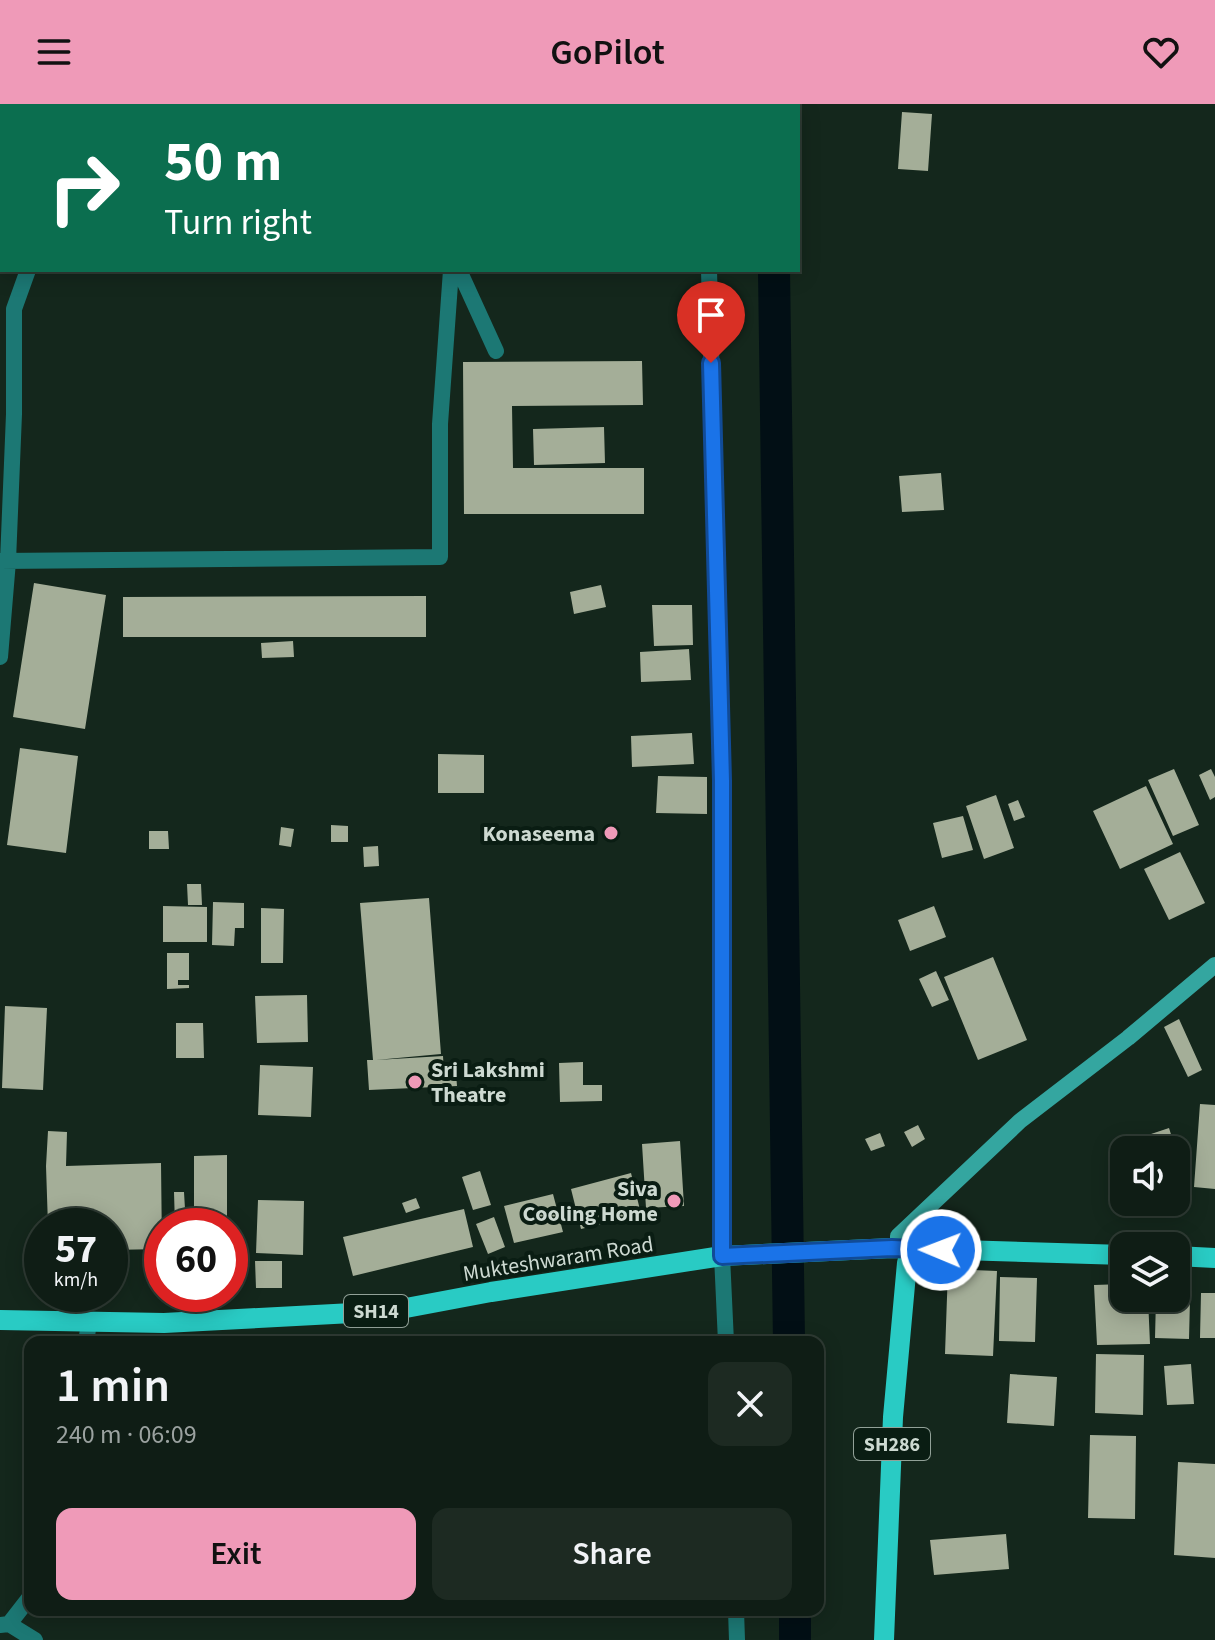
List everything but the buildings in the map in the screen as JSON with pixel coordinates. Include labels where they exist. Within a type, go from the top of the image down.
[{"type":"main road","points":[[904,1249],[898,1236],[1020,1121],[1128,1038],[1215,965]]},
{"type":"main road","name":"Mukteshwaram Road","points":[[0,1320],[88,1332],[164,1323],[390,1311],[722,1256],[904,1249],[1110,1255]]},
{"type":"main road","name":"SH286","points":[[884,1640],[893,1417],[907,1263],[904,1249]]},
{"type":"main road","points":[[1190,1257],[1215,1258]]},
{"type":"street","points":[[0,657],[14,414],[14,309],[27,272]]},
{"type":"street","points":[[4,561],[440,557],[440,424],[451,272]]},
{"type":"street","points":[[460,272],[496,351]]},
{"type":"street","points":[[709,272],[722,781],[722,1256],[726,1336]]},
{"type":"street","points":[[24,1603],[5,1624],[35,1640]]},
{"type":"street","points":[[736,1616],[737,1640]]},
{"type":"waterway","points":[[774,272],[789,1336]]},
{"type":"waterway","points":[[795,1616],[795,1640]]},
{"type":"place","name":"Konaseema","points":[[611,833]]},
{"type":"place","name":"Sri Lakshmi Theatre","points":[[415,1082]]},
{"type":"place","name":"Siva Cooling Home","points":[[674,1201]]},
{"type":"route","points":[[711,363],[722,781],[722,1256],[892,1248],[941,1250]]}]
